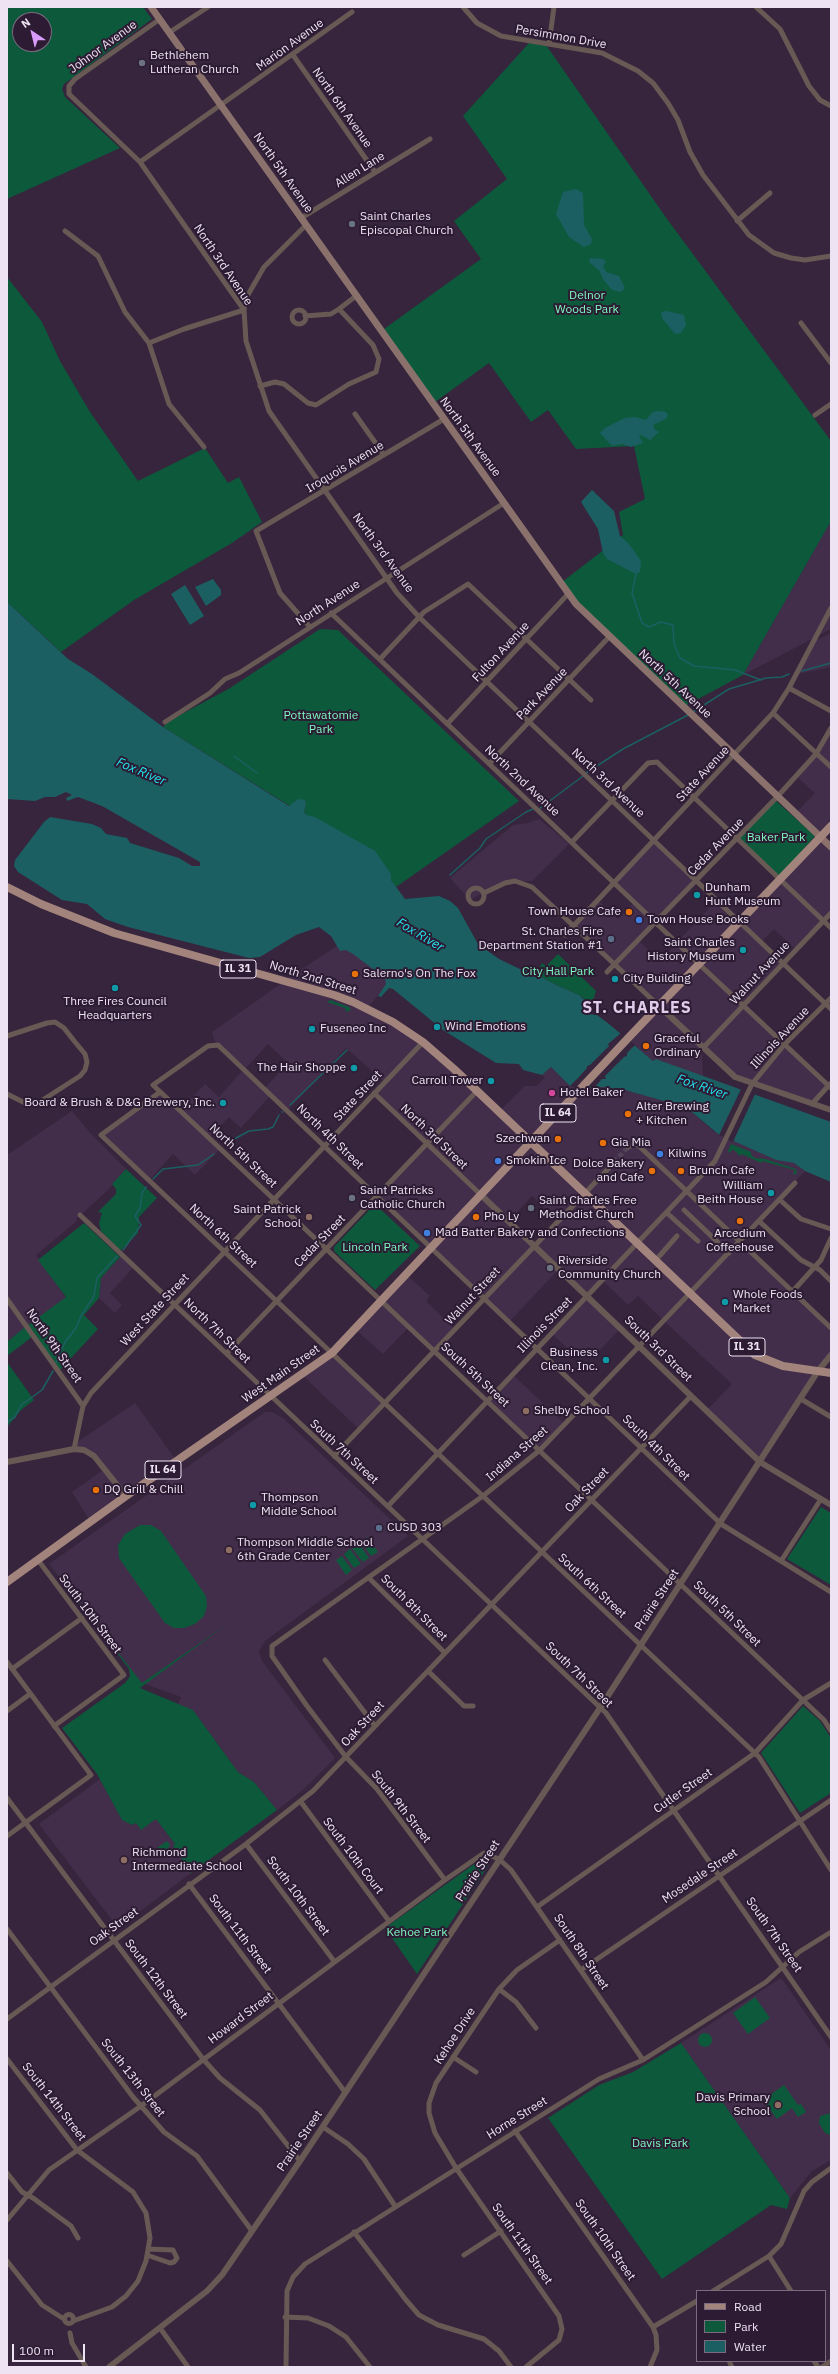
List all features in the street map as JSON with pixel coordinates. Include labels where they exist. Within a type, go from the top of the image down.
[{"type":"main road","name":"North 5th Avenue","points":[[151,7],[568,594],[609,637],[831,847]]},
{"type":"main road","name":"IL 64","points":[[530,1143],[585,1083],[831,826]]},
{"type":"main road","name":"North 2nd Street","points":[[7,887],[40,904],[114,933],[348,1000],[393,1022],[423,1042],[477,1091],[530,1143]]},
{"type":"main road","name":"IL 31","points":[[530,1143],[755,1355],[770,1362],[831,1373]]},
{"type":"main road","name":"West Main Street","points":[[7,1582],[126,1496],[332,1353],[480,1194],[530,1143]]},
{"type":"street","points":[[170,32],[208,7]]},
{"type":"street","name":"Persimmon Drive","points":[[462,7],[477,23],[501,36],[582,48],[606,54],[638,71],[652,83],[678,120],[690,152],[703,175],[737,221],[756,241],[774,253],[805,260],[831,256]]},
{"type":"street","points":[[548,44],[554,7]]},
{"type":"street","points":[[756,7],[780,29],[809,86],[820,100],[831,106]]},
{"type":"street","name":"Marion Avenue","points":[[140,162],[220,103],[256,82],[352,12]]},
{"type":"street","name":"Johnor Avenue","points":[[140,162],[74,100],[68,90],[71,83],[75,79],[160,19]]},
{"type":"street","name":"North 6th Avenue","points":[[292,56],[375,172]]},
{"type":"street","name":"Allen Lane","points":[[301,218],[430,139]]},
{"type":"street","name":"North 3rd Avenue","points":[[140,162],[244,310],[245,338],[269,411],[397,593],[420,618],[565,757],[831,1009]]},
{"type":"street","points":[[737,221],[770,193]]},
{"type":"street","points":[[150,343],[184,329],[244,310],[245,300],[264,267],[306,225]]},
{"type":"street","points":[[64,231],[98,256],[125,312],[150,343],[168,404],[204,447]]},
{"type":"street","points":[[306,316],[331,314],[356,296]]},
{"type":"street","points":[[260,386],[276,382],[284,384],[308,403],[316,405],[349,384],[376,372],[379,359],[373,345],[339,308]]},
{"type":"street","points":[[801,323],[831,363]]},
{"type":"street","points":[[815,416],[831,404]]},
{"type":"street","points":[[355,414],[384,455]]},
{"type":"street","name":"Iroquois Avenue","points":[[310,627],[280,593],[256,531],[444,420]]},
{"type":"street","name":"North Avenue","points":[[165,722],[210,693],[225,679],[239,673],[504,503]]},
{"type":"street","points":[[380,659],[424,612],[468,584],[591,700]]},
{"type":"street","name":"Fulton Avenue","points":[[447,724],[568,594]]},
{"type":"street","name":"State Avenue","points":[[565,935],[773,713],[789,688],[831,608]]},
{"type":"street","name":"North 2nd Avenue","points":[[331,613],[656,922],[742,1006],[830,1086]]},
{"type":"street","name":"Park Avenue","points":[[489,764],[609,637]]},
{"type":"street","points":[[789,688],[831,711]]},
{"type":"street","points":[[773,713],[831,767]]},
{"type":"street","name":"Cedar Avenue","points":[[607,972],[777,797],[816,754],[831,728]]},
{"type":"street","points":[[572,842],[648,763],[653,761],[657,762],[831,928]]},
{"type":"street","points":[[484,893],[505,882],[524,882],[532,886],[735,1077],[831,1110]]},
{"type":"street","name":"Walnut Avenue","points":[[703,1048],[831,913]]},
{"type":"street","name":"Illinois Avenue","points":[[747,1093],[752,1084],[784,1045],[831,998]]},
{"type":"street","points":[[7,1036],[47,1023],[55,1022],[64,1028],[85,1054],[87,1062],[85,1070],[80,1076],[38,1103],[29,1105],[7,1094]]},
{"type":"street","name":"State Street","points":[[274,1199],[423,1042]]},
{"type":"street","name":"North 4th Street","points":[[160,1092],[153,1085],[214,1044],[218,1045],[430,1248]]},
{"type":"street","points":[[812,1104],[830,1086]]},
{"type":"street","name":"Cedar Street","points":[[227,1354],[477,1091]]},
{"type":"street","name":"North 6th Street","points":[[160,1092],[101,1135],[332,1353]]},
{"type":"street","name":"North 5th Street","points":[[160,1092],[380,1301]]},
{"type":"street","name":"North 3rd Street","points":[[374,1093],[480,1194]]},
{"type":"street","name":"Illinois Street","points":[[388,1506],[486,1400],[667,1213],[715,1161],[747,1093]]},
{"type":"street","points":[[630,1146],[639,1146],[831,1328]]},
{"type":"street","name":"Walnut Street","points":[[334,1456],[609,1168]]},
{"type":"street","name":"Indiana Street","points":[[271,1651],[272,1646],[424,1540],[483,1496],[540,1450],[795,1183]]},
{"type":"street","name":"South 3rd Street","points":[[480,1194],[760,1462],[831,1505]]},
{"type":"street","name":"West State Street","points":[[74,1449],[83,1406],[91,1393],[274,1199]]},
{"type":"street","points":[[780,1200],[801,1219],[831,1229]]},
{"type":"street","points":[[684,1210],[728,1253]]},
{"type":"street","points":[[667,1213],[698,1241]]},
{"type":"street","name":"North 7th Street","points":[[80,1215],[270,1396]]},
{"type":"street","points":[[759,1221],[801,1260],[815,1267],[831,1281]]},
{"type":"street","points":[[655,1261],[677,1236]]},
{"type":"street","points":[[793,1291],[825,1255],[831,1238]]},
{"type":"street","name":"South 4th Street","points":[[430,1248],[590,1398],[720,1524],[831,1592]]},
{"type":"street","name":"North 9th Street","points":[[7,1300],[83,1406]]},
{"type":"street","name":"South 5th Street","points":[[380,1301],[540,1450],[824,1720],[831,1731]]},
{"type":"street","name":"South 6th Street","points":[[332,1353],[755,1753],[831,1870]]},
{"type":"street","name":"Prairie Street","points":[[109,2367],[160,2328],[217,2281],[323,2127],[600,1708],[818,1371],[831,1356]]},
{"type":"street","name":"South 7th Street","points":[[270,1396],[600,1708],[674,1810],[831,2036]]},
{"type":"street","name":"Oak Street","points":[[7,2019],[301,1802],[346,1757],[691,1396]]},
{"type":"street","points":[[801,1399],[831,1417]]},
{"type":"street","points":[[7,1462],[74,1449],[89,1452],[94,1456],[126,1496]]},
{"type":"street","points":[[781,1561],[821,1499]]},
{"type":"street","name":"South 10th Street","points":[[38,1560],[124,1675],[54,1726]]},
{"type":"street","name":"South 8th Street","points":[[369,1578],[445,1653]]},
{"type":"street","points":[[12,1669],[82,1618]]},
{"type":"street","name":"South 9th Street","points":[[271,1651],[276,1662],[346,1757],[377,1789],[445,1880]]},
{"type":"street","points":[[325,1660],[375,1726]]},
{"type":"street","points":[[7,1662],[90,1774],[7,1836]]},
{"type":"street","points":[[428,1671],[464,1706],[473,1706]]},
{"type":"street","name":"Cutler Street","points":[[537,1907],[755,1753],[803,1700],[831,1683]]},
{"type":"street","points":[[7,1711],[30,1694]]},
{"type":"street","name":"South 12th Street","points":[[7,1798],[203,2059],[220,2078],[260,2110],[300,2161]]},
{"type":"street","name":"Mosedale Street","points":[[580,1970],[719,1874],[831,1800]]},
{"type":"street","name":"South 10th Court","points":[[301,1802],[389,1921]]},
{"type":"street","name":"South 10th Street","points":[[246,1844],[334,1961]]},
{"type":"street","name":"Howard Street","points":[[7,2220],[46,2173],[141,2106],[334,1961],[445,1880],[484,1854],[499,1859]]},
{"type":"street","name":"South 8th Street","points":[[499,1859],[511,1870],[643,2060]]},
{"type":"street","name":"South 11th Street","points":[[189,1884],[279,2002],[345,2092]]},
{"type":"street","name":"South 13th Street","points":[[7,1929],[141,2106],[164,2132],[197,2156],[252,2231]]},
{"type":"street","name":"Horne Street","points":[[286,2367],[285,2317],[287,2291],[299,2269],[395,2206],[599,2079],[643,2060],[766,1982],[799,1952],[831,1932]]},
{"type":"street","name":"Kehoe Drive","points":[[456,2168],[435,2133],[429,2114],[431,2094],[454,2056],[499,1989],[517,1970],[560,1940]]},
{"type":"street","points":[[499,1989],[516,2002],[536,2028]]},
{"type":"street","points":[[454,2056],[476,2072]]},
{"type":"street","name":"South 14th Street","points":[[7,2059],[77,2150],[126,2186],[139,2199],[146,2212],[150,2226],[147,2255],[138,2281],[126,2296],[112,2307],[73,2322]]},
{"type":"street","points":[[323,2127],[348,2144],[364,2159],[395,2206]]},
{"type":"street","name":"South 10th Street","points":[[515,2131],[653,2327],[656,2335],[657,2350],[650,2367]]},
{"type":"street","name":"South 11th Street","points":[[456,2168],[560,2316],[562,2335],[556,2345],[526,2367]]},
{"type":"street","points":[[715,2290],[768,2256],[781,2244],[788,2233],[804,2191],[812,2182],[831,2168]]},
{"type":"street","points":[[7,2172],[22,2192],[71,2226],[78,2238]]},
{"type":"street","points":[[464,2255],[501,2231]]},
{"type":"street","points":[[354,2232],[406,2300],[420,2314],[438,2325],[484,2339],[499,2351],[511,2367]]},
{"type":"street","points":[[147,2255],[170,2263],[174,2262],[177,2258],[173,2250],[148,2248]]},
{"type":"street","points":[[768,2256],[790,2290]]},
{"type":"street","points":[[7,2261],[37,2300],[53,2312],[73,2322],[70,2333]]},
{"type":"street","points":[[653,2327],[696,2302]]},
{"type":"street","name":"South 14th Street","points":[[67,2318],[85,2317]]},
{"type":"street","points":[[285,2317],[308,2318],[329,2326],[346,2338],[370,2367]]},
{"type":"street","points":[[67,2318],[72,2343],[86,2367]]},
{"type":"street","points":[[160,2328],[188,2367]]},
{"type":"street","points":[[822,2367],[831,2360]]},
{"type":"shaded area","points":[[831,521],[831,629],[743,675]]},
{"type":"shaded area","points":[[831,633],[831,667],[798,674],[815,641]]},
{"type":"shaded area","points":[[831,730],[831,766],[817,754]]},
{"type":"shaded area","points":[[816,755],[831,769],[831,824],[821,835],[796,813],[815,793],[797,777]]},
{"type":"shaded area","points":[[539,819],[569,844],[532,881],[505,881],[470,900],[450,878],[513,825],[528,823]]},
{"type":"shaded area","points":[[821,839],[831,849],[831,911],[823,919],[782,880]]},
{"type":"shaded area","points":[[654,841],[695,881],[615,963],[575,925],[598,900],[618,919],[635,901],[615,882]]},
{"type":"shaded area","points":[[780,881],[822,921],[795,949],[774,929],[761,942],[741,922]]},
{"type":"shaded area","points":[[716,901],[738,922],[698,963],[677,942]]},
{"type":"shaded area","points":[[739,923],[781,963],[743,1005],[700,965]]},
{"type":"shaded area","points":[[639,941],[656,958],[662,959],[676,943],[697,964],[659,1005],[617,965]]},
{"type":"shaded area","points":[[340,944],[393,978],[368,1007],[285,980]]},
{"type":"shaded area","points":[[698,966],[741,1006],[702,1048],[703,1077],[656,1059],[653,1061],[628,1040]]},
{"type":"shaded area","points":[[282,983],[360,1007],[421,1042],[384,1081],[346,1048],[288,1110],[265,1088],[288,1063],[268,1044],[245,1069],[214,1040],[212,1032]]},
{"type":"shaded area","points":[[743,1008],[782,1045],[752,1084],[735,1076],[705,1048]]},
{"type":"shaded area","points":[[423,1044],[475,1091],[426,1142],[375,1093]]},
{"type":"shaded area","points":[[784,1046],[827,1085],[812,1103],[753,1083]]},
{"type":"shaded area","points":[[551,1067],[570,1086],[579,1088],[480,1192],[428,1143],[477,1092],[500,1111],[525,1086],[536,1086],[545,1078],[542,1075]]},
{"type":"shaded area","points":[[243,1070],[270,1096],[241,1128],[229,1117],[210,1137],[181,1109],[205,1084],[219,1097]]},
{"type":"shaded area","points":[[596,1087],[605,1087],[611,1090],[618,1088],[678,1105],[693,1113],[713,1131],[725,1137],[714,1161],[637,1242],[532,1143],[583,1088],[593,1090]]},
{"type":"shaded area","points":[[160,1093],[220,1149],[195,1175],[173,1154],[150,1179],[103,1135]]},
{"type":"shaded area","points":[[72,1111],[92,1135],[126,1169],[107,1191],[76,1219],[77,1221],[36,1255],[66,1298],[7,1342],[7,1155]]},
{"type":"shaded area","points":[[728,1138],[776,1160],[794,1163],[805,1171],[741,1239],[688,1192],[716,1162]]},
{"type":"shaded area","points":[[531,1144],[583,1194],[559,1220],[532,1196],[510,1220],[482,1194]]},
{"type":"shaded area","points":[[427,1145],[478,1194],[431,1247],[378,1196]]},
{"type":"shaded area","points":[[686,1194],[831,1330],[831,1354],[818,1370],[779,1362],[756,1354],[640,1244]]},
{"type":"shaded area","points":[[480,1196],[533,1246],[485,1298],[433,1249]]},
{"type":"shaded area","points":[[585,1196],[635,1245],[587,1295],[536,1246]]},
{"type":"shaded area","points":[[637,1246],[689,1294],[663,1320],[638,1296],[628,1305],[603,1281]]},
{"type":"shaded area","points":[[534,1247],[558,1270],[510,1321],[486,1299]]},
{"type":"shaded area","points":[[121,1256],[134,1267],[110,1293],[122,1305],[115,1313],[99,1298],[101,1278]]},
{"type":"shaded area","points":[[407,1275],[430,1296],[426,1301],[454,1329],[435,1350],[382,1301]]},
{"type":"shaded area","points":[[690,1296],[755,1356],[816,1372],[760,1460],[707,1410],[732,1384],[665,1322]]},
{"type":"shaded area","points":[[587,1298],[620,1329],[596,1354],[588,1347],[578,1358],[552,1334]]},
{"type":"shaded area","points":[[380,1303],[408,1328],[383,1354],[355,1329]]},
{"type":"shaded area","points":[[331,1355],[384,1405],[360,1430],[303,1376]]},
{"type":"shaded area","name":"Shelby School","points":[[513,1375],[564,1423],[540,1449],[488,1400]]},
{"type":"shaded area","points":[[135,1403],[176,1460],[126,1494],[95,1455],[75,1448],[76,1443]]},
{"type":"shaded area","name":"Thompson Middle School 6th Grade Center","points":[[265,1412],[272,1412],[283,1418],[408,1536],[265,1641],[259,1651],[262,1661],[335,1758],[304,1789],[277,1810],[254,1782],[238,1772],[193,1710],[178,1704],[181,1697],[145,1684],[204,1640],[142,1684],[49,1564]]},
{"type":"shaded area","points":[[103,1470],[124,1495],[90,1521],[72,1492]]},
{"type":"shaded area","name":"Richmond Intermediate School","points":[[100,1779],[122,1820],[136,1823],[156,1819],[175,1844],[173,1846],[191,1873],[118,1928],[39,1824]]},
{"type":"shaded area","name":"Davis Primary School","points":[[781,1978],[831,2050],[831,2160],[812,2171],[790,2198],[681,2043]]},
{"type":"green space","points":[[7,7],[143,7],[152,19],[64,84],[62,89],[65,97],[120,148],[7,199]]},
{"type":"green space","name":"Delnor Woods Park","points":[[529,43],[546,45],[667,219],[831,441],[831,521],[743,675],[685,706],[584,611],[562,582],[623,535],[619,512],[645,499],[634,446],[576,449],[548,410],[531,422],[489,363],[435,402],[384,329],[481,259],[454,221],[507,179],[463,116]]},
{"type":"green space","points":[[7,277],[42,322],[60,361],[90,412],[138,481],[205,448],[228,483],[239,477],[262,522],[232,543],[134,600],[61,652],[7,602]]},
{"type":"green space","name":"Pottawatomie Park","points":[[320,629],[338,630],[519,801],[396,887],[391,880],[312,818],[306,815],[304,812],[306,803],[305,800],[297,800],[290,806],[163,727],[169,721],[230,688]]},
{"type":"green space","name":"Baker Park","points":[[775,800],[815,836],[778,878],[737,839]]},
{"type":"green space","name":"City Hall Park","points":[[558,954],[596,991],[592,1004],[579,995],[536,974],[542,963],[546,966]]},
{"type":"green space","points":[[330,1000],[349,1007],[351,1010],[346,1012],[345,1008],[327,1002]]},
{"type":"green space","points":[[731,1144],[751,1152],[751,1155],[755,1158],[765,1159],[796,1169],[797,1173],[793,1175],[795,1170],[762,1161],[761,1163],[742,1154],[740,1156],[733,1149],[729,1153],[728,1151]]},
{"type":"green space","points":[[126,1169],[157,1198],[139,1217],[138,1233],[120,1251],[101,1231],[99,1223],[102,1213],[98,1212],[116,1194],[116,1189],[112,1184]]},
{"type":"green space","name":"Lincoln Park","points":[[375,1204],[420,1246],[375,1290],[334,1251],[334,1247]]},
{"type":"green space","points":[[84,1223],[120,1257],[101,1278],[99,1298],[84,1315],[98,1329],[60,1370],[28,1325],[66,1297],[38,1260]]},
{"type":"green space","points":[[25,1327],[32,1337],[7,1356],[7,1342]]},
{"type":"green space","points":[[7,1362],[34,1400],[21,1410],[7,1427]]},
{"type":"green space","points":[[821,1507],[831,1513],[831,1585],[787,1559]]},
{"type":"green space","points":[[140,1525],[151,1525],[161,1531],[206,1596],[207,1606],[204,1616],[195,1624],[184,1628],[174,1628],[165,1623],[119,1558],[118,1545],[125,1534]]},
{"type":"green space","points":[[367,1537],[378,1552],[371,1556],[361,1542]]},
{"type":"green space","points":[[359,1543],[369,1558],[363,1562],[352,1548]]},
{"type":"green space","points":[[350,1549],[361,1564],[354,1568],[344,1554]]},
{"type":"green space","points":[[342,1556],[352,1570],[346,1575],[336,1560]]},
{"type":"green space","points":[[49,1564],[142,1683],[226,1625],[140,1688],[193,1710],[238,1772],[254,1782],[277,1810],[191,1873],[173,1846],[175,1844],[156,1819],[141,1830],[136,1823],[132,1825],[122,1820],[97,1774],[62,1728],[125,1683],[130,1676],[129,1669]]},
{"type":"green space","points":[[803,1706],[820,1721],[831,1738],[831,1793],[800,1813],[761,1753]]},
{"type":"green space","points":[[167,1841],[170,1845],[164,1854],[158,1854],[157,1848]]},
{"type":"green space","name":"Kehoe Park","points":[[484,1857],[487,1857],[489,1862],[486,1869],[417,1974],[385,1928]]},
{"type":"green space","points":[[755,1997],[770,2018],[748,2034],[733,2013]]},
{"type":"green space","points":[[702,2033],[708,2033],[712,2037],[712,2043],[708,2047],[702,2047],[698,2043],[698,2037]]},
{"type":"green space","name":"Davis Park","points":[[681,2043],[790,2198],[787,2209],[771,2205],[662,2279],[548,2118],[599,2085],[633,2072]]},
{"type":"green space","points":[[784,2085],[798,2105],[801,2104],[806,2112],[798,2117],[792,2108],[777,2119],[763,2100]]},
{"type":"green space","points":[[831,2113],[831,2135],[825,2133],[819,2123],[820,2116]]},
{"type":"water","points":[[576,189],[583,193],[584,225],[592,239],[591,244],[584,247],[569,237],[556,214],[563,192]]},
{"type":"water","points":[[590,258],[603,259],[606,262],[603,266],[606,272],[619,276],[625,288],[621,292],[612,290],[603,279],[599,270],[589,262]]},
{"type":"water","points":[[667,311],[684,315],[686,325],[681,333],[675,334],[662,318],[661,312]]},
{"type":"water","points":[[653,412],[666,412],[668,415],[666,419],[653,425],[655,430],[659,432],[650,440],[641,435],[639,436],[643,443],[631,447],[622,444],[612,446],[600,433],[605,428],[625,418],[635,417],[646,420]]},
{"type":"water","points":[[592,490],[614,511],[620,536],[629,544],[641,561],[640,572],[636,574],[607,559],[603,553],[598,529],[581,502]]},
{"type":"water","points":[[213,579],[221,590],[221,595],[206,606],[195,587]]},
{"type":"water","points":[[185,585],[204,616],[190,625],[171,594]]},
{"type":"water","name":"Fox River","points":[[7,602],[68,659],[92,674],[163,727],[289,806],[298,799],[305,800],[306,803],[304,812],[306,815],[315,817],[375,851],[391,874],[391,880],[405,899],[439,896],[450,901],[458,908],[478,944],[499,959],[522,970],[523,967],[554,984],[579,995],[586,1001],[584,1008],[587,1009],[587,1014],[597,1015],[653,1061],[656,1059],[831,1122],[831,1182],[805,1171],[794,1163],[776,1160],[718,1134],[693,1113],[678,1105],[618,1088],[611,1090],[605,1087],[596,1087],[593,1090],[578,1078],[570,1086],[551,1067],[542,1075],[523,1070],[519,1064],[496,1063],[443,1030],[393,989],[389,988],[381,997],[378,996],[386,984],[385,978],[353,954],[346,950],[340,951],[331,936],[319,927],[296,935],[260,957],[249,958],[128,927],[105,919],[87,904],[62,900],[18,872],[14,866],[15,860],[44,822],[50,817],[92,824],[101,828],[106,834],[127,838],[130,843],[179,858],[192,866],[200,866],[200,862],[102,806],[78,797],[67,801],[66,798],[72,795],[66,792],[55,797],[45,797],[35,801],[7,799]]},
{"type":"pier","points":[[621,1033],[635,1045],[627,1053],[627,1056],[624,1057],[605,1076],[606,1079],[602,1079],[593,1089],[578,1078],[587,1066],[590,1065],[609,1046],[608,1044]]},
{"type":"pier","points":[[741,1089],[755,1094],[733,1142],[719,1135]]},
{"type":"waterway","points":[[636,574],[632,593],[642,623],[649,627],[661,622],[673,625],[674,644],[680,658],[694,666],[735,670],[761,680]]},
{"type":"waterway","points":[[802,671],[831,663]]},
{"type":"waterway","points":[[693,712],[729,689],[766,678],[782,677],[789,674]]},
{"type":"waterway","points":[[586,773],[623,749],[688,715]]},
{"type":"waterway","points":[[234,756],[257,773]]},
{"type":"waterway","points":[[539,809],[583,776]]},
{"type":"waterway","points":[[450,875],[480,848],[486,839],[526,812],[533,809]]},
{"type":"waterway","points":[[290,1105],[347,1050]]},
{"type":"waterway","points":[[227,1143],[249,1131],[273,1127],[279,1115]]},
{"type":"waterway","points":[[153,1179],[163,1169],[198,1165],[214,1154]]},
{"type":"waterway","points":[[123,1250],[141,1225],[135,1216],[140,1208],[142,1193],[146,1187]]},
{"type":"waterway","points":[[56,1363],[65,1342],[76,1328],[81,1316],[94,1296],[97,1278],[117,1256]]},
{"type":"waterway","points":[[7,1422],[15,1417],[21,1405],[42,1390],[53,1371]]},
{"type":"tunnel","points":[[609,1168],[628,1147]]},
{"type":"place","name":"Bethlehem Lutheran Church","points":[[142,63]]},
{"type":"place","name":"Saint Charles Episcopal Church","points":[[352,224]]},
{"type":"place","name":"Dunham Hunt Museum","points":[[697,895]]},
{"type":"place","name":"Town House Cafe","points":[[629,912]]},
{"type":"place","name":"Town House Books","points":[[639,920]]},
{"type":"place","name":"St. Charles Fire Department Station #1","points":[[611,939]]},
{"type":"place","name":"Saint Charles History Museum","points":[[743,950]]},
{"type":"place","name":"Salerno's On The Fox","points":[[355,974]]},
{"type":"place","name":"City Building","points":[[615,979]]},
{"type":"place","name":"Three Fires Council Headquarters","points":[[115,988]]},
{"type":"place","name":"Wind Emotions","points":[[437,1027]]},
{"type":"place","name":"Fuseneo Inc","points":[[312,1029]]},
{"type":"place","name":"Graceful Ordinary","points":[[646,1046]]},
{"type":"place","name":"The Hair Shoppe","points":[[354,1068]]},
{"type":"place","name":"Carroll Tower","points":[[491,1081]]},
{"type":"place","name":"Hotel Baker","points":[[552,1093]]},
{"type":"place","name":"Board & Brush & D&G Brewery, Inc.","points":[[223,1103]]},
{"type":"place","name":"Alter Brewing + Kitchen","points":[[628,1114]]},
{"type":"place","name":"Szechwan","points":[[558,1139]]},
{"type":"place","name":"Gia Mia","points":[[603,1143]]},
{"type":"place","name":"Kilwins","points":[[660,1154]]},
{"type":"place","name":"Smokin Ice","points":[[498,1161]]},
{"type":"place","name":"Dolce Bakery and Cafe","points":[[652,1171]]},
{"type":"place","name":"Brunch Cafe","points":[[681,1171]]},
{"type":"place","name":"William Beith House","points":[[771,1193]]},
{"type":"place","name":"Saint Patricks Catholic Church","points":[[352,1198]]},
{"type":"place","name":"Saint Charles Free Methodist Church","points":[[531,1208]]},
{"type":"place","name":"Saint Patrick School","points":[[309,1217]]},
{"type":"place","name":"Pho Ly","points":[[476,1217]]},
{"type":"place","name":"Arcedium Coffeehouse","points":[[740,1221]]},
{"type":"place","name":"Mad Batter Bakery and Confections","points":[[427,1233]]},
{"type":"place","name":"Riverside Community Church","points":[[550,1268]]},
{"type":"place","name":"Whole Foods Market","points":[[725,1302]]},
{"type":"place","name":"Business Clean, Inc.","points":[[606,1360]]},
{"type":"place","name":"Shelby School","points":[[526,1411]]},
{"type":"place","name":"DQ Grill & Chill","points":[[96,1490]]},
{"type":"place","name":"Thompson Middle School","points":[[253,1505]]},
{"type":"place","name":"CUSD 303","points":[[379,1528]]},
{"type":"place","name":"Thompson Middle School 6th Grade Center","points":[[229,1550]]},
{"type":"place","name":"Richmond Intermediate School","points":[[124,1860]]},
{"type":"place","name":"Davis Primary School","points":[[778,2105]]},
{"type":"district","name":"ST. CHARLES","points":[[637,1008]]}]
